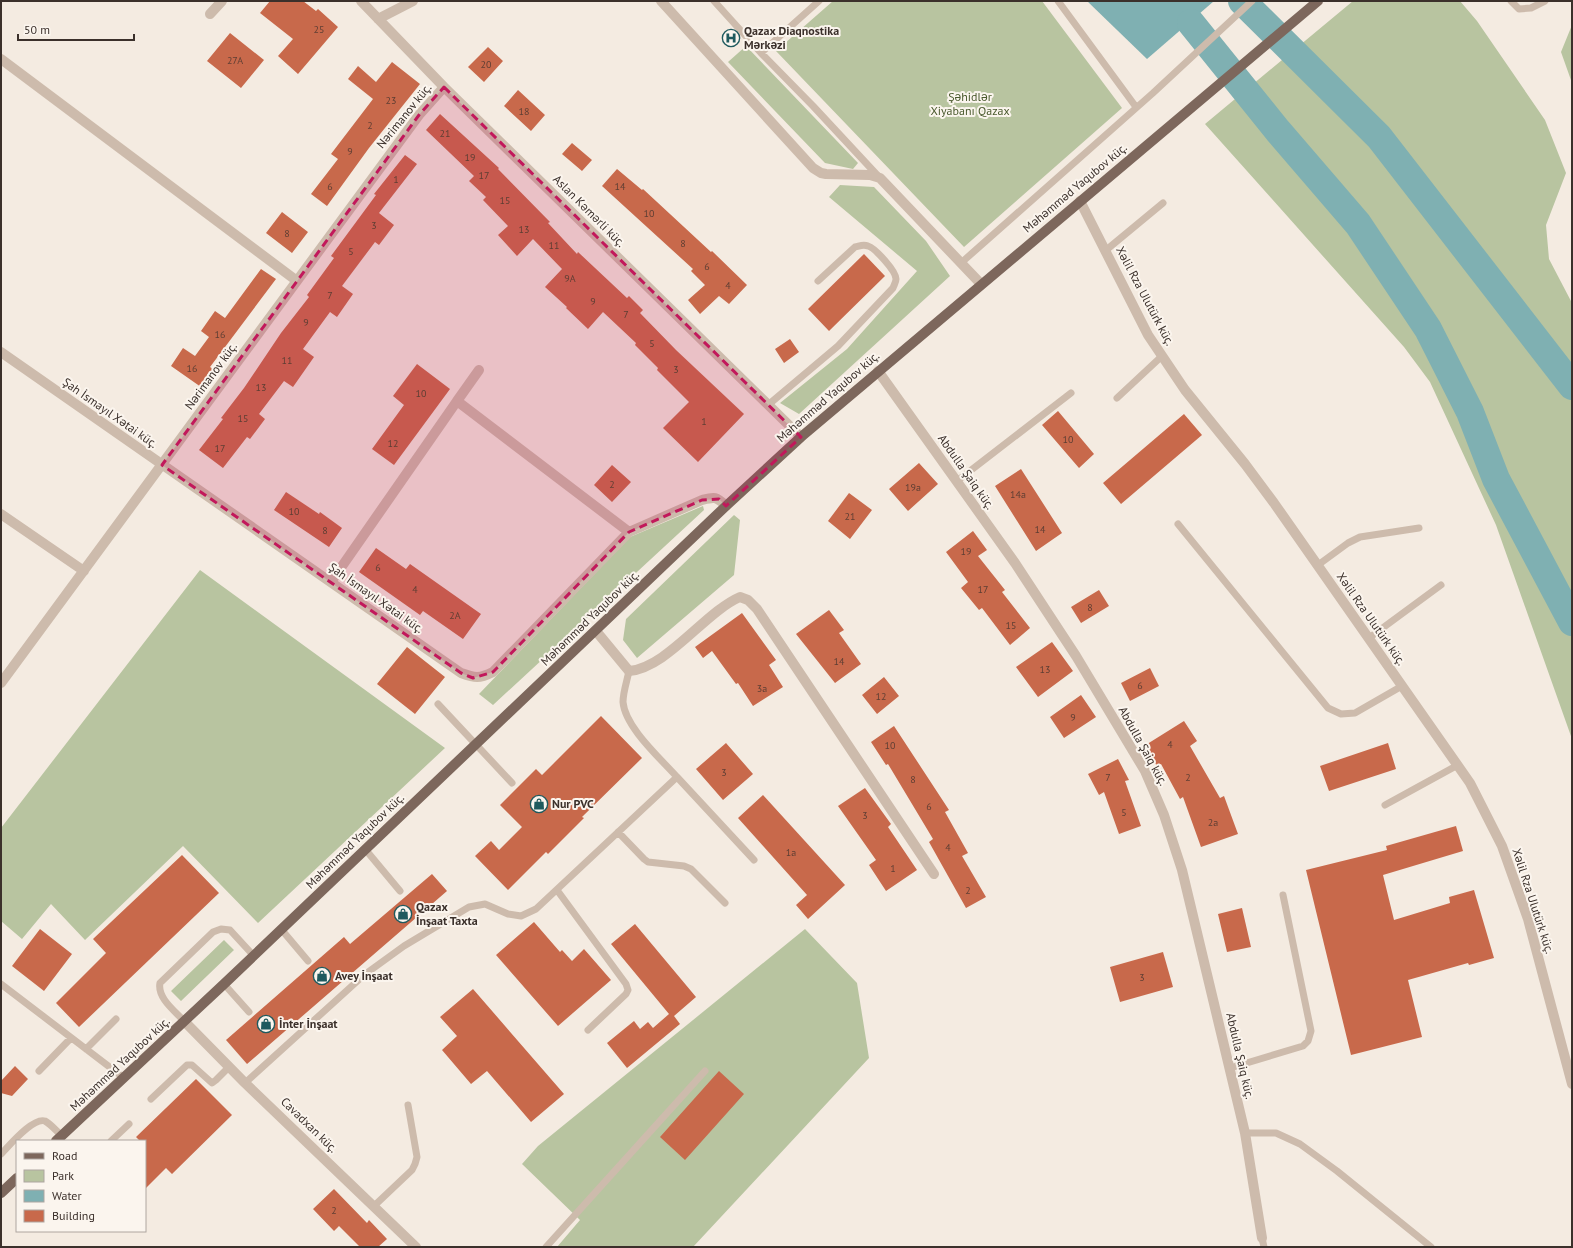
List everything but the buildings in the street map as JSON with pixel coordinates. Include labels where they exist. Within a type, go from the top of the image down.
[{"type":"main road","name":"Məhəmməd Yaqubov küç.","points":[[59,1138],[224,984],[726,506],[801,437],[1318,1]]},
{"type":"main road","points":[[1,1194],[16,1179]]},
{"type":"street","points":[[210,14],[222,1]]},
{"type":"street","name":"Aslan Kəmərli küç.","points":[[361,1],[444,87],[801,437]]},
{"type":"street","points":[[378,18],[414,1]]},
{"type":"street","points":[[661,1],[813,168],[820,173],[826,174],[870,174],[880,178],[981,284]]},
{"type":"street","points":[[1,59],[297,281]]},
{"type":"street","name":"Nərimanov küç.","points":[[1,683],[419,115],[444,87]]},
{"type":"street","name":"Xəlil Rza Ulutürk küç.","points":[[1080,201],[1148,335],[1162,356],[1185,390],[1245,464],[1318,565],[1470,783],[1502,846],[1528,919],[1568,1054],[1572,1084]]},
{"type":"street","name":"Şah İsmayıl Xətai küç.","points":[[1,352],[461,673],[473,678],[483,677],[493,672],[629,532],[702,500],[713,498],[719,499],[726,506]]},
{"type":"street","points":[[330,582],[479,370]]},
{"type":"street","name":"Abdulla Şaiq küç.","points":[[878,371],[1015,563],[1076,656],[1145,771],[1164,815],[1182,870],[1245,1133],[1263,1242]]},
{"type":"street","points":[[457,401],[629,532]]},
{"type":"street","points":[[1,514],[84,571]]},
{"type":"street","points":[[596,631],[629,671],[638,671],[654,662],[696,630],[728,602],[740,596],[748,600],[757,609],[934,874]]},
{"type":"street","name":"Cavadxan küç.","points":[[184,1021],[245,1083],[416,1247]]},
{"type":"lane","points":[[714,1],[761,53],[880,178]]},
{"type":"lane","points":[[761,53],[820,1]]},
{"type":"lane","points":[[1058,1],[1136,107]]},
{"type":"lane","points":[[961,263],[1153,92],[1252,1]]},
{"type":"lane","points":[[1511,1],[1519,8],[1531,8],[1545,1]]},
{"type":"lane","points":[[1105,251],[1163,203]]},
{"type":"lane","points":[[768,405],[838,346],[893,288],[896,280],[894,273],[888,264],[869,246],[862,245],[856,247],[818,281]]},
{"type":"lane","points":[[1117,398],[1162,356]]},
{"type":"lane","points":[[957,481],[1071,393]]},
{"type":"lane","points":[[1178,524],[1328,708],[1341,714],[1355,713],[1402,686]]},
{"type":"lane","points":[[1318,565],[1348,543],[1360,537],[1419,528]]},
{"type":"lane","points":[[1369,638],[1440,585]]},
{"type":"lane","points":[[629,671],[623,700],[625,713],[632,727],[754,860]]},
{"type":"lane","points":[[438,704],[512,783]]},
{"type":"lane","points":[[1385,805],[1458,765]]},
{"type":"lane","points":[[245,1083],[364,975],[404,946],[469,906],[485,904],[508,914],[521,916],[536,909],[677,777]]},
{"type":"lane","points":[[618,832],[648,862],[684,866],[691,869],[725,903]]},
{"type":"lane","points":[[365,850],[400,891]]},
{"type":"lane","points":[[557,890],[626,984],[628,990],[626,994],[588,1030]]},
{"type":"lane","points":[[1230,1068],[1303,1046],[1308,1041],[1311,1031],[1283,895]]},
{"type":"lane","points":[[184,1021],[163,997],[159,989],[160,983],[213,932],[221,929],[230,930],[253,956]]},
{"type":"lane","points":[[281,929],[308,961]]},
{"type":"lane","points":[[1,984],[124,1078]]},
{"type":"lane","points":[[224,984],[249,1012]]},
{"type":"lane","points":[[86,1049],[116,1019]]},
{"type":"lane","points":[[39,1071],[71,1038]]},
{"type":"lane","points":[[151,1099],[187,1065],[192,1066],[212,1082],[229,1067]]},
{"type":"lane","points":[[546,1247],[705,1071]]},
{"type":"lane","points":[[374,1206],[412,1170],[415,1164],[417,1157],[408,1105]]},
{"type":"lane","points":[[1,1154],[32,1124],[39,1121],[46,1122],[59,1138]]},
{"type":"lane","points":[[112,1140],[129,1124]]},
{"type":"lane","points":[[1245,1133],[1276,1134],[1300,1144],[1431,1247]]},
{"type":"highlighted area","points":[[444,87],[801,437],[726,506],[719,499],[702,500],[629,532],[493,672],[473,678],[461,673],[162,465],[419,115]]},
{"type":"green space","name":"Şəhidlər Xiyabanı Qazax","points":[[833,1],[1042,1],[1122,108],[964,247],[776,51]]},
{"type":"green space","points":[[1353,1],[1460,1],[1477,21],[1545,120],[1566,173],[1546,225],[1549,259],[1572,303],[1572,739],[1496,525],[1430,382],[1404,347],[1205,124]]},
{"type":"green space","points":[[1572,25],[1572,83],[1561,52]]},
{"type":"green space","points":[[746,46],[858,163],[853,169],[825,163],[728,62]]},
{"type":"green space","points":[[840,185],[874,187],[926,241],[950,276],[799,414],[780,403],[847,349],[917,271],[829,197]]},
{"type":"green space","points":[[703,506],[704,510],[493,705],[479,694],[630,537]]},
{"type":"green space","points":[[734,515],[740,520],[734,575],[637,658],[623,640],[626,619]]},
{"type":"green space","points":[[200,570],[445,748],[258,923],[183,846],[85,940],[51,904],[22,939],[1,921],[1,828]]},
{"type":"green space","points":[[805,929],[857,983],[869,1058],[693,1247],[557,1247],[580,1220],[522,1164],[538,1146]]},
{"type":"green space","points":[[224,940],[234,950],[181,1001],[171,991]]},
{"type":"water","points":[[1087,1],[1214,1],[1147,59]]},
{"type":"waterway","points":[[1242,1],[1379,137],[1572,386]]},
{"type":"waterway","points":[[1191,23],[1278,131],[1358,224],[1428,329],[1470,412],[1496,479],[1572,622]]},
{"type":"place","name":"Qazax Diaqnostika Mərkəzi","points":[[731,38]]},
{"type":"place","name":"Nur PVC","points":[[539,804]]},
{"type":"place","name":"Qazax İnşaat Taxta","points":[[403,914]]},
{"type":"place","name":"Avey İnşaat","points":[[322,976]]},
{"type":"place","name":"İnter İnşaat","points":[[266,1024]]}]
